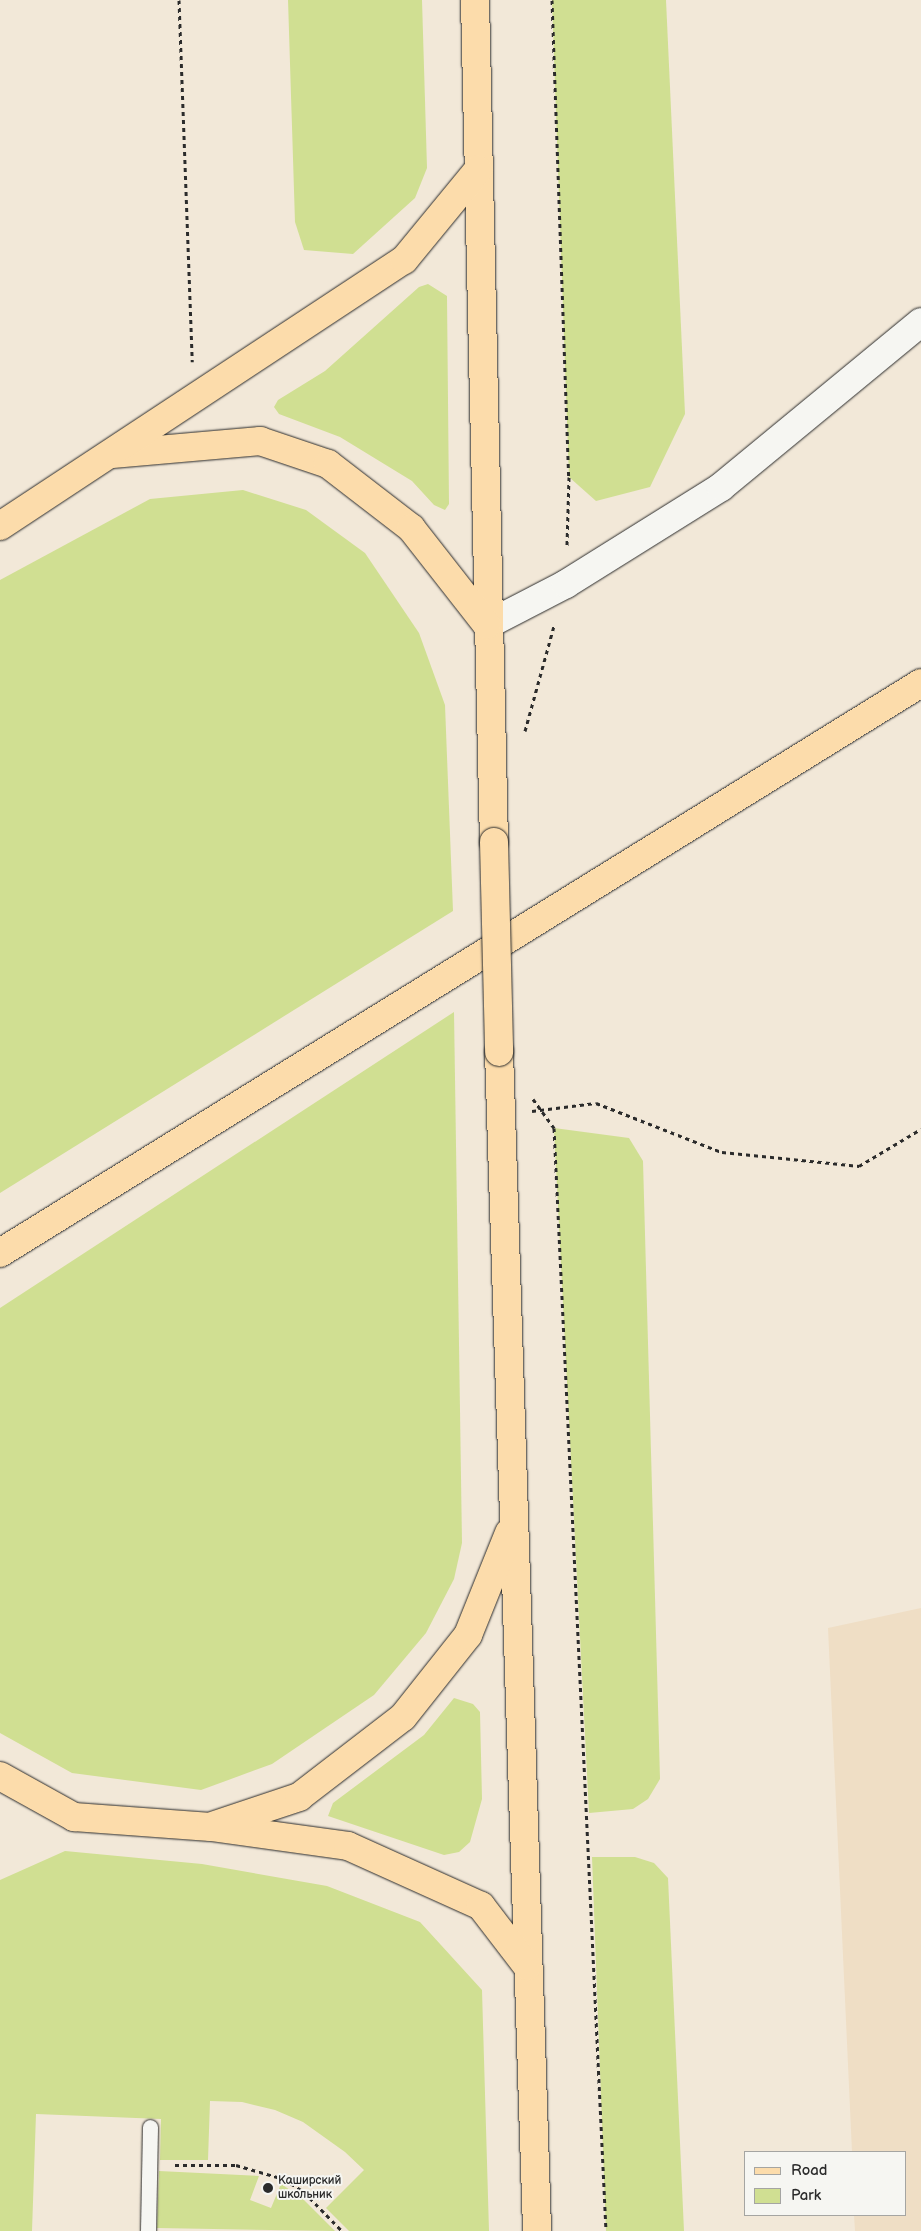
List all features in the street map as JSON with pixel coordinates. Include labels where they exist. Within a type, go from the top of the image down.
[{"type":"main road","points":[[475,0],[486,625],[536,2231]]},
{"type":"main road","points":[[0,526],[111,454],[193,396],[404,260],[478,170]]},
{"type":"main road","points":[[111,454],[260,441],[328,464],[411,528],[486,625]]},
{"type":"main road","points":[[0,1253],[921,683]]},
{"type":"main road","points":[[212,1827],[299,1797],[403,1717],[468,1635],[513,1523]]},
{"type":"main road","points":[[0,1776],[74,1817],[212,1827],[348,1846],[480,1906],[527,1966]]},
{"type":"street","points":[[486,625],[566,584],[721,487],[921,322]]},
{"type":"lane","points":[[148,2231],[150,2127]]},
{"type":"path","points":[[179,0],[193,396]]},
{"type":"path","points":[[523,737],[566,584],[569,477],[552,0]]},
{"type":"path","points":[[531,1096],[554,1128],[606,2231]]},
{"type":"path","points":[[501,1110],[542,1110],[596,1103],[722,1152],[859,1166],[921,1129]]},
{"type":"path","points":[[149,2165],[236,2165],[260,2170],[304,2192],[342,2231]]},
{"type":"shaded area","points":[[921,1608],[921,2231],[855,2231],[854,2216],[906,2216],[906,2151],[852,2151],[828,1628]]},
{"type":"green space","points":[[288,0],[422,0],[427,168],[415,198],[353,254],[304,250],[295,222]]},
{"type":"green space","points":[[552,0],[666,0],[685,414],[650,487],[596,501],[569,477]]},
{"type":"green space","points":[[428,284],[447,296],[449,504],[445,510],[434,505],[412,481],[340,437],[279,414],[274,407],[278,400],[325,371],[419,287]]},
{"type":"green space","points":[[243,490],[306,510],[365,553],[419,633],[445,705],[453,911],[0,1193],[0,580],[150,499]]},
{"type":"green space","points":[[454,1012],[462,1543],[454,1579],[426,1633],[374,1695],[272,1764],[201,1790],[72,1773],[0,1733],[0,1308]]},
{"type":"green space","points":[[554,1128],[629,1138],[643,1161],[660,1779],[648,1799],[633,1809],[589,1813]]},
{"type":"green space","points":[[454,1698],[473,1704],[480,1712],[482,1799],[470,1842],[459,1852],[444,1855],[328,1816],[333,1803],[424,1735]]},
{"type":"green space","points":[[65,1851],[202,1864],[327,1886],[420,1922],[482,1990],[489,2231],[349,2231],[326,2208],[364,2170],[345,2152],[303,2122],[275,2110],[242,2102],[210,2101],[208,2160],[160,2160],[161,2119],[36,2114],[32,2231],[0,2231],[0,1880]]},
{"type":"green space","points":[[592,1857],[635,1857],[654,1863],[668,1878],[684,2231],[606,2231]]},
{"type":"green space","points":[[159,2171],[259,2176],[250,2200],[271,2208],[281,2184],[301,2197],[335,2231],[157,2228]]},
{"type":"place","name":"Каширский школьник","points":[[268,2188]]}]
